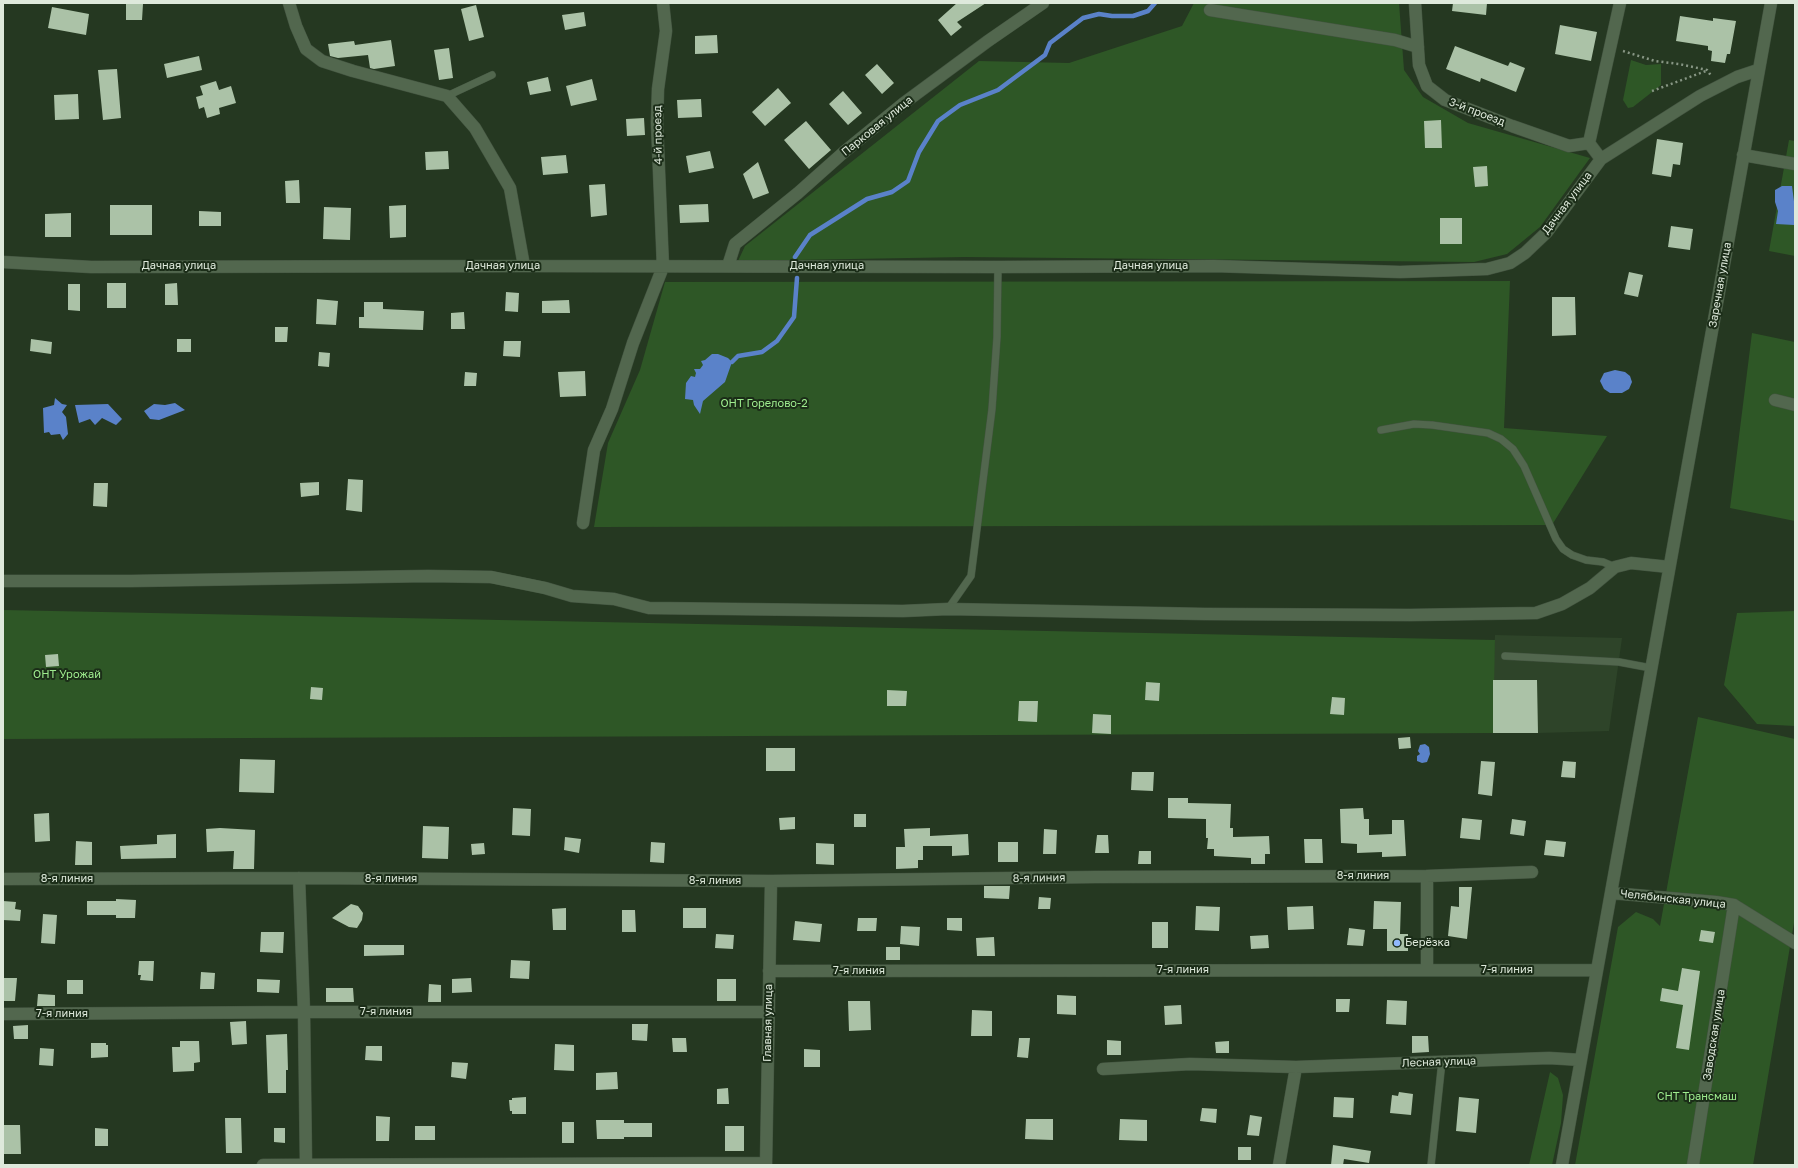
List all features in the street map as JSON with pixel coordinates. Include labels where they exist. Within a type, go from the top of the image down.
[{"type":"street","points":[[289,3],[296,26],[306,49],[322,61],[353,71],[447,96],[475,128],[510,188],[524,266]]},
{"type":"street","name":"4-й проезд","points":[[663,3],[666,31],[658,89],[657,123],[663,267]]},
{"type":"street","name":"Парковая улица","points":[[728,266],[735,244],[798,193],[844,152],[904,103],[988,41],[1043,3]]},
{"type":"street","name":"3-й проезд","points":[[1415,3],[1419,65],[1427,86],[1445,100],[1512,126],[1569,146],[1589,143]]},
{"type":"street","points":[[1601,159],[1589,143],[1620,3]]},
{"type":"street","name":"Заречная улица","points":[[1562,1165],[1771,3]]},
{"type":"street","points":[[1210,10],[1395,40],[1418,47]]},
{"type":"street","name":"Дачная улица","points":[[3,262],[90,266],[1214,266],[1400,272],[1486,269],[1510,263],[1531,248],[1547,232],[1601,159],[1718,86],[1737,77],[1758,70]]},
{"type":"street","points":[[1743,155],[1795,164]]},
{"type":"street","points":[[584,523],[594,450],[612,409],[633,343],[663,267]]},
{"type":"street","points":[[1775,400],[1795,405]]},
{"type":"street","points":[[3,581],[131,581],[428,576],[491,577],[545,588],[572,596],[614,600],[649,608],[896,611],[948,609],[1205,614],[1410,615],[1536,613],[1562,604],[1590,588],[1615,567],[1631,563],[1669,568]]},
{"type":"street","name":"8-я линия","points":[[3,879],[299,878],[771,881],[1096,877],[1427,876],[1532,872]]},
{"type":"street","points":[[1427,876],[1427,970]]},
{"type":"street","points":[[299,878],[304,1012],[306,1165]]},
{"type":"street","name":"Главная улица","points":[[766,1164],[771,881]]},
{"type":"street","name":"Челябинская улица","points":[[1611,893],[1716,902],[1734,905],[1795,943]]},
{"type":"street","name":"Заводская улица","points":[[1693,1165],[1734,905]]},
{"type":"street","name":"7-я линия","points":[[769,971],[1597,970]]},
{"type":"street","name":"7-я линия","points":[[3,1014],[304,1012],[769,1012]]},
{"type":"street","name":"Лесная улица","points":[[1103,1069],[1190,1064],[1296,1067],[1549,1058],[1581,1060]]},
{"type":"street","points":[[1279,1165],[1296,1067]]},
{"type":"street","points":[[263,1165],[766,1164]]},
{"type":"lane","points":[[447,96],[492,75]]},
{"type":"lane","points":[[948,609],[971,576],[992,409],[997,337],[998,267]]},
{"type":"lane","points":[[1381,430],[1414,424],[1432,425],[1488,433],[1501,440],[1513,449],[1524,466],[1556,539],[1563,549],[1572,555],[1586,560],[1603,562],[1615,567]]},
{"type":"lane","points":[[1505,656],[1619,662],[1651,668]]},
{"type":"lane","points":[[1431,1165],[1442,1061]]},
{"type":"path","points":[[1610,48],[1655,61],[1707,70],[1718,86]]},
{"type":"path","points":[[1652,91],[1707,70]]},
{"type":"shaded area","points":[[1495,635],[1622,638],[1609,731],[1538,733],[1493,680]]},
{"type":"green space","points":[[1194,3],[1399,3],[1404,70],[1423,97],[1468,123],[1590,158],[1540,227],[1507,254],[1474,262],[965,257],[738,261],[745,246],[979,61],[1069,63],[1182,26]]},
{"type":"green space","points":[[1631,60],[1646,65],[1661,64],[1661,85],[1633,107],[1628,108],[1623,100]]},
{"type":"green space","points":[[1789,140],[1795,141],[1795,256],[1769,251]]},
{"type":"green space","name":"ОНТ Горелово-2","points":[[1510,281],[1504,428],[1607,436],[1552,525],[594,527],[608,443],[640,370],[665,282]]},
{"type":"green space","points":[[1752,333],[1795,342],[1795,521],[1730,508]]},
{"type":"green space","name":"ОНТ Урожай","points":[[3,610],[1495,640],[1493,733],[3,739]]},
{"type":"green space","points":[[1795,611],[1795,726],[1757,724],[1724,685],[1737,613]]},
{"type":"green space","name":"СНТ Трансмаш","points":[[1698,717],[1795,739],[1795,917],[1753,1165],[1575,1165],[1618,927],[1636,912],[1653,919],[1660,926]]},
{"type":"green space","points":[[1550,1072],[1558,1078],[1563,1095],[1561,1123],[1552,1165],[1529,1165]]},
{"type":"water","points":[[1782,186],[1792,186],[1795,209],[1794,225],[1776,224],[1778,211],[1775,202],[1775,190]]},
{"type":"water","points":[[712,354],[718,354],[728,358],[732,362],[725,382],[703,401],[700,414],[694,405],[693,400],[685,399],[686,383],[691,376],[695,377],[696,373],[694,369],[700,369],[703,365],[701,361],[705,360]]},
{"type":"water","points":[[1615,370],[1625,372],[1630,376],[1632,382],[1629,389],[1622,393],[1610,393],[1604,389],[1600,381],[1604,373]]},
{"type":"water","points":[[55,398],[62,404],[67,405],[62,412],[66,417],[68,434],[63,440],[60,434],[51,435],[49,432],[44,433],[43,408],[54,405]]},
{"type":"water","points":[[175,403],[185,410],[159,420],[150,419],[144,411],[154,404],[165,405]]},
{"type":"water","points":[[108,404],[122,419],[116,425],[102,418],[95,425],[90,419],[79,423],[75,405]]},
{"type":"water","points":[[1425,744],[1429,747],[1430,754],[1427,762],[1422,763],[1417,761],[1417,756],[1420,754],[1418,751],[1420,745]]},
{"type":"building","points":[[957,3],[986,3],[957,22],[962,27],[951,36],[938,20]]},
{"type":"building","points":[[1453,3],[1487,3],[1486,15],[1452,11]]},
{"type":"building","points":[[126,4],[143,4],[142,20],[126,20]]},
{"type":"building","points":[[476,5],[484,37],[469,41],[461,9]]},
{"type":"building","points":[[52,7],[89,14],[86,35],[48,28]]},
{"type":"building","points":[[584,12],[586,26],[565,30],[562,15]]},
{"type":"building","points":[[1680,16],[1713,21],[1713,18],[1736,21],[1730,54],[1727,54],[1725,63],[1711,61],[1712,51],[1708,50],[1708,46],[1676,41]]},
{"type":"building","points":[[1560,25],[1597,32],[1591,61],[1555,54]]},
{"type":"building","points":[[717,35],[718,53],[695,54],[695,36]]},
{"type":"building","points":[[391,40],[395,66],[374,69],[370,68],[368,55],[338,58],[330,56],[328,44],[354,41],[355,45]]},
{"type":"building","points":[[1455,46],[1508,66],[1510,62],[1525,68],[1516,92],[1481,78],[1480,82],[1446,69]]},
{"type":"building","points":[[449,48],[453,78],[439,80],[434,50]]},
{"type":"building","points":[[199,56],[202,70],[167,78],[164,64]]},
{"type":"building","points":[[877,64],[894,83],[882,94],[865,75]]},
{"type":"building","points":[[117,69],[121,118],[103,120],[98,70]]},
{"type":"building","points":[[548,77],[551,91],[530,95],[527,82]]},
{"type":"building","points":[[592,79],[597,100],[571,106],[566,86]]},
{"type":"building","points":[[216,81],[219,90],[231,86],[236,103],[219,108],[220,114],[207,118],[204,107],[199,109],[196,97],[203,95],[200,86]]},
{"type":"building","points":[[778,88],[791,103],[765,126],[752,112]]},
{"type":"building","points":[[843,91],[862,113],[848,125],[829,104]]},
{"type":"building","points":[[78,94],[79,119],[55,120],[54,95]]},
{"type":"building","points":[[701,99],[702,117],[678,118],[677,100]]},
{"type":"building","points":[[644,118],[645,135],[627,136],[626,119]]},
{"type":"building","points":[[1441,120],[1442,148],[1425,148],[1424,121]]},
{"type":"building","points":[[806,121],[831,150],[809,169],[784,140]]},
{"type":"building","points":[[1657,139],[1683,143],[1680,165],[1673,164],[1671,177],[1652,174]]},
{"type":"building","points":[[448,151],[449,169],[426,170],[425,152]]},
{"type":"building","points":[[710,151],[714,168],[689,173],[686,156]]},
{"type":"building","points":[[566,155],[568,173],[543,175],[541,157]]},
{"type":"building","points":[[758,162],[769,193],[753,199],[743,174]]},
{"type":"building","points":[[1487,166],[1488,186],[1475,187],[1473,167]]},
{"type":"building","points":[[299,180],[300,203],[286,203],[285,181]]},
{"type":"building","points":[[605,184],[607,215],[591,217],[589,185]]},
{"type":"building","points":[[708,204],[709,222],[680,223],[679,205]]},
{"type":"building","points":[[110,205],[152,205],[152,235],[110,235]]},
{"type":"building","points":[[406,205],[406,237],[390,238],[389,206]]},
{"type":"building","points":[[324,207],[351,208],[350,240],[323,239]]},
{"type":"building","points":[[199,211],[221,212],[221,226],[199,226]]},
{"type":"building","points":[[71,213],[71,237],[45,237],[45,214]]},
{"type":"building","points":[[1440,218],[1462,218],[1462,244],[1440,244]]},
{"type":"building","points":[[1671,226],[1693,229],[1690,250],[1668,247]]},
{"type":"building","points":[[1629,272],[1643,275],[1638,297],[1624,294]]},
{"type":"building","points":[[107,283],[126,283],[126,308],[107,308]]},
{"type":"building","points":[[177,283],[178,305],[165,305],[165,284]]},
{"type":"building","points":[[68,284],[80,284],[80,311],[68,310]]},
{"type":"building","points":[[506,292],[519,293],[518,312],[505,311]]},
{"type":"building","points":[[1552,297],[1575,297],[1576,335],[1552,336]]},
{"type":"building","points":[[317,299],[338,301],[336,325],[316,324]]},
{"type":"building","points":[[569,300],[570,313],[542,313],[542,301]]},
{"type":"building","points":[[364,302],[383,302],[383,309],[424,311],[423,330],[359,328],[359,317],[364,317]]},
{"type":"building","points":[[464,312],[465,329],[451,329],[451,313]]},
{"type":"building","points":[[275,327],[288,327],[287,342],[275,342]]},
{"type":"building","points":[[31,339],[52,342],[51,354],[30,351]]},
{"type":"building","points":[[177,339],[191,339],[191,352],[177,352]]},
{"type":"building","points":[[504,341],[521,341],[520,357],[503,356]]},
{"type":"building","points":[[319,352],[330,353],[329,367],[318,366]]},
{"type":"building","points":[[585,371],[586,396],[560,397],[558,372]]},
{"type":"building","points":[[465,372],[477,373],[476,386],[464,386]]},
{"type":"building","points":[[348,479],[363,480],[362,512],[346,510]]},
{"type":"building","points":[[319,482],[319,495],[301,497],[300,483]]},
{"type":"building","points":[[94,483],[108,483],[107,507],[93,506]]},
{"type":"building","points":[[58,654],[59,666],[46,667],[45,655]]},
{"type":"building","points":[[1493,680],[1537,680],[1538,733],[1493,733]]},
{"type":"building","points":[[1146,682],[1160,683],[1159,701],[1145,700]]},
{"type":"building","points":[[311,687],[323,688],[322,700],[310,699]]},
{"type":"building","points":[[887,690],[907,691],[906,706],[887,706]]},
{"type":"building","points":[[1332,697],[1345,698],[1344,715],[1330,714]]},
{"type":"building","points":[[1019,701],[1038,701],[1037,722],[1018,721]]},
{"type":"building","points":[[1093,714],[1111,715],[1111,734],[1092,733]]},
{"type":"building","points":[[1410,737],[1411,748],[1399,749],[1398,738]]},
{"type":"building","points":[[766,748],[795,748],[795,771],[766,771]]},
{"type":"building","points":[[240,759],[275,760],[274,793],[239,792]]},
{"type":"building","points":[[1481,761],[1495,762],[1492,796],[1478,794]]},
{"type":"building","points":[[1563,761],[1576,762],[1575,778],[1561,777]]},
{"type":"building","points":[[1132,772],[1154,772],[1153,791],[1131,790]]},
{"type":"building","points":[[1168,798],[1188,798],[1188,803],[1231,804],[1230,828],[1233,828],[1233,837],[1269,836],[1270,854],[1265,854],[1265,864],[1251,864],[1251,858],[1214,856],[1214,849],[1207,849],[1208,838],[1206,838],[1206,819],[1168,818]]},
{"type":"building","points":[[513,808],[531,809],[530,836],[512,835]]},
{"type":"building","points":[[1363,808],[1364,819],[1369,819],[1369,835],[1392,834],[1392,820],[1404,820],[1406,856],[1382,857],[1382,852],[1357,853],[1357,844],[1341,843],[1340,809]]},
{"type":"building","points":[[49,813],[50,841],[35,842],[34,814]]},
{"type":"building","points":[[854,814],[866,814],[866,827],[854,827]]},
{"type":"building","points":[[795,817],[795,829],[780,830],[779,818]]},
{"type":"building","points":[[1462,818],[1482,820],[1480,840],[1460,838]]},
{"type":"building","points":[[1512,819],[1526,821],[1524,836],[1510,834]]},
{"type":"building","points":[[423,826],[449,827],[448,859],[422,858]]},
{"type":"building","points":[[220,828],[255,830],[254,869],[233,869],[234,851],[207,852],[206,829]]},
{"type":"building","points":[[930,828],[930,836],[968,834],[969,855],[952,856],[952,846],[923,846],[923,860],[918,860],[918,868],[896,869],[896,847],[905,847],[904,829]]},
{"type":"building","points":[[1044,829],[1057,830],[1056,854],[1043,854]]},
{"type":"building","points":[[176,834],[176,858],[121,859],[120,846],[157,844],[157,835]]},
{"type":"building","points":[[1097,835],[1108,835],[1109,853],[1095,853]]},
{"type":"building","points":[[565,837],[581,839],[579,853],[564,850]]},
{"type":"building","points":[[1304,839],[1322,839],[1323,863],[1305,863]]},
{"type":"building","points":[[1546,840],[1566,842],[1564,857],[1544,855]]},
{"type":"building","points":[[76,841],[92,842],[92,865],[75,865]]},
{"type":"building","points":[[651,842],[665,843],[664,863],[650,862]]},
{"type":"building","points":[[998,842],[1018,842],[1018,862],[998,862]]},
{"type":"building","points":[[484,843],[485,854],[472,855],[471,844]]},
{"type":"building","points":[[816,843],[834,844],[834,865],[816,864]]},
{"type":"building","points":[[1139,851],[1151,851],[1151,864],[1138,864]]},
{"type":"building","points":[[984,886],[1010,886],[1009,899],[984,898]]},
{"type":"building","points":[[1459,887],[1472,887],[1467,939],[1448,936],[1451,906],[1459,907]]},
{"type":"building","points":[[1039,897],[1051,898],[1050,909],[1038,909]]},
{"type":"building","points":[[116,899],[136,900],[135,918],[116,918],[116,915],[87,915],[87,901],[116,901]]},
{"type":"building","points":[[3,901],[16,902],[15,909],[21,910],[20,921],[3,920]]},
{"type":"building","points":[[1374,901],[1401,902],[1400,934],[1408,934],[1408,951],[1387,951],[1387,929],[1373,929]]},
{"type":"building","points":[[351,904],[358,906],[363,913],[362,920],[357,928],[349,927],[332,918]]},
{"type":"building","points":[[1196,906],[1220,907],[1219,931],[1195,930]]},
{"type":"building","points":[[1313,906],[1314,929],[1288,930],[1287,907]]},
{"type":"building","points":[[566,908],[566,930],[553,930],[552,909]]},
{"type":"building","points":[[683,908],[706,908],[706,928],[683,928]]},
{"type":"building","points":[[622,910],[635,910],[636,932],[622,932]]},
{"type":"building","points":[[43,914],[57,915],[55,944],[41,943]]},
{"type":"building","points":[[858,918],[877,918],[876,931],[857,931]]},
{"type":"building","points":[[947,918],[962,918],[962,931],[947,930]]},
{"type":"building","points":[[795,921],[822,924],[820,942],[793,940]]},
{"type":"building","points":[[1152,922],[1168,922],[1168,948],[1152,948]]},
{"type":"building","points":[[901,926],[920,927],[919,946],[900,944]]},
{"type":"building","points":[[1349,928],[1365,930],[1363,946],[1347,945]]},
{"type":"building","points":[[1701,930],[1715,932],[1713,943],[1699,941]]},
{"type":"building","points":[[261,932],[284,932],[283,953],[260,952]]},
{"type":"building","points":[[716,934],[734,935],[733,949],[715,948]]},
{"type":"building","points":[[1268,935],[1269,948],[1251,949],[1250,936]]},
{"type":"building","points":[[994,937],[995,956],[977,956],[976,938]]},
{"type":"building","points":[[364,945],[404,945],[404,955],[364,956]]},
{"type":"building","points":[[886,947],[900,947],[900,960],[886,960]]},
{"type":"building","points":[[511,960],[530,961],[529,979],[510,978]]},
{"type":"building","points":[[139,961],[154,961],[153,981],[140,980],[141,975],[138,975]]},
{"type":"building","points":[[1682,968],[1700,971],[1689,1050],[1676,1048],[1683,1005],[1660,1001],[1662,988],[1678,991]]},
{"type":"building","points":[[201,972],[215,973],[214,989],[200,989]]},
{"type":"building","points":[[3,978],[17,978],[15,1001],[3,1001]]},
{"type":"building","points":[[471,978],[472,992],[452,993],[452,979]]},
{"type":"building","points":[[257,979],[280,980],[279,993],[257,992]]},
{"type":"building","points":[[717,979],[736,979],[736,1001],[717,1001]]},
{"type":"building","points":[[67,980],[83,980],[83,994],[67,994]]},
{"type":"building","points":[[429,984],[441,985],[441,1002],[428,1002]]},
{"type":"building","points":[[326,988],[353,988],[354,1002],[326,1002]]},
{"type":"building","points":[[38,994],[55,995],[55,1006],[37,1006]]},
{"type":"building","points":[[1057,995],[1076,996],[1076,1015],[1057,1014]]},
{"type":"building","points":[[1336,999],[1350,999],[1349,1012],[1336,1012]]},
{"type":"building","points":[[1387,1000],[1407,1001],[1406,1025],[1386,1024]]},
{"type":"building","points":[[848,1001],[870,1001],[871,1030],[849,1031]]},
{"type":"building","points":[[1181,1005],[1182,1024],[1165,1025],[1164,1006]]},
{"type":"building","points":[[972,1010],[992,1011],[992,1036],[971,1036]]},
{"type":"building","points":[[246,1021],[247,1044],[232,1045],[230,1022]]},
{"type":"building","points":[[632,1024],[648,1024],[647,1041],[632,1040]]},
{"type":"building","points":[[28,1025],[28,1039],[14,1039],[13,1026]]},
{"type":"building","points":[[287,1034],[288,1070],[286,1070],[286,1093],[268,1093],[266,1035]]},
{"type":"building","points":[[1412,1036],[1428,1036],[1429,1052],[1412,1053]]},
{"type":"building","points":[[672,1038],[686,1038],[687,1052],[673,1052]]},
{"type":"building","points":[[1019,1038],[1030,1038],[1028,1058],[1017,1057]]},
{"type":"building","points":[[1107,1040],[1121,1041],[1121,1055],[1107,1055]]},
{"type":"building","points":[[180,1041],[199,1041],[200,1062],[194,1063],[194,1071],[173,1072],[172,1047],[180,1047]]},
{"type":"building","points":[[1229,1041],[1229,1053],[1216,1053],[1215,1042]]},
{"type":"building","points":[[91,1043],[106,1043],[106,1045],[108,1045],[108,1057],[91,1058]]},
{"type":"building","points":[[555,1044],[574,1045],[574,1071],[554,1070]]},
{"type":"building","points":[[366,1046],[382,1046],[382,1061],[365,1060]]},
{"type":"building","points":[[40,1048],[54,1049],[53,1066],[39,1065]]},
{"type":"building","points":[[804,1049],[820,1050],[820,1067],[804,1067]]},
{"type":"building","points":[[452,1062],[468,1063],[466,1079],[451,1077]]},
{"type":"building","points":[[617,1072],[618,1089],[596,1090],[596,1073]]},
{"type":"building","points":[[728,1088],[729,1104],[717,1104],[717,1089]]},
{"type":"building","points":[[1399,1092],[1413,1094],[1411,1115],[1390,1113],[1392,1095],[1398,1096]]},
{"type":"building","points":[[526,1097],[526,1114],[512,1114],[512,1111],[510,1111],[509,1100],[512,1100],[512,1098]]},
{"type":"building","points":[[1334,1097],[1354,1098],[1353,1118],[1333,1117]]},
{"type":"building","points":[[1459,1097],[1479,1099],[1476,1133],[1456,1131]]},
{"type":"building","points":[[1202,1108],[1217,1109],[1216,1123],[1200,1121]]},
{"type":"building","points":[[1250,1115],[1262,1117],[1259,1136],[1247,1135]]},
{"type":"building","points":[[376,1116],[390,1117],[389,1141],[376,1141]]},
{"type":"building","points":[[225,1118],[241,1118],[242,1153],[226,1153]]},
{"type":"building","points":[[1026,1119],[1053,1119],[1053,1140],[1025,1139]]},
{"type":"building","points":[[1120,1119],[1147,1120],[1147,1141],[1119,1140]]},
{"type":"building","points":[[596,1120],[624,1120],[624,1123],[652,1123],[652,1137],[597,1139]]},
{"type":"building","points":[[562,1122],[574,1122],[574,1143],[562,1143]]},
{"type":"building","points":[[3,1125],[20,1125],[21,1154],[3,1154]]},
{"type":"building","points":[[415,1126],[435,1126],[435,1140],[415,1140]]},
{"type":"building","points":[[725,1126],[744,1126],[744,1151],[725,1151]]},
{"type":"building","points":[[95,1128],[108,1129],[108,1146],[95,1146]]},
{"type":"building","points":[[274,1128],[285,1128],[285,1143],[274,1142]]},
{"type":"building","points":[[1333,1145],[1371,1151],[1369,1163],[1344,1159],[1343,1165],[1331,1165]]},
{"type":"building","points":[[1238,1147],[1251,1147],[1251,1160],[1238,1160]]},
{"type":"waterway","points":[[795,257],[810,235],[867,199],[892,192],[908,181],[919,152],[938,121],[960,105],[998,90],[1045,55],[1050,43],[1083,18],[1099,14],[1112,16],[1133,16],[1148,11],[1155,3]]},
{"type":"waterway","points":[[732,362],[738,356],[762,352],[777,341],[794,317],[797,278]]},
{"type":"place","name":"Берёзка","points":[[1397,943]]}]
